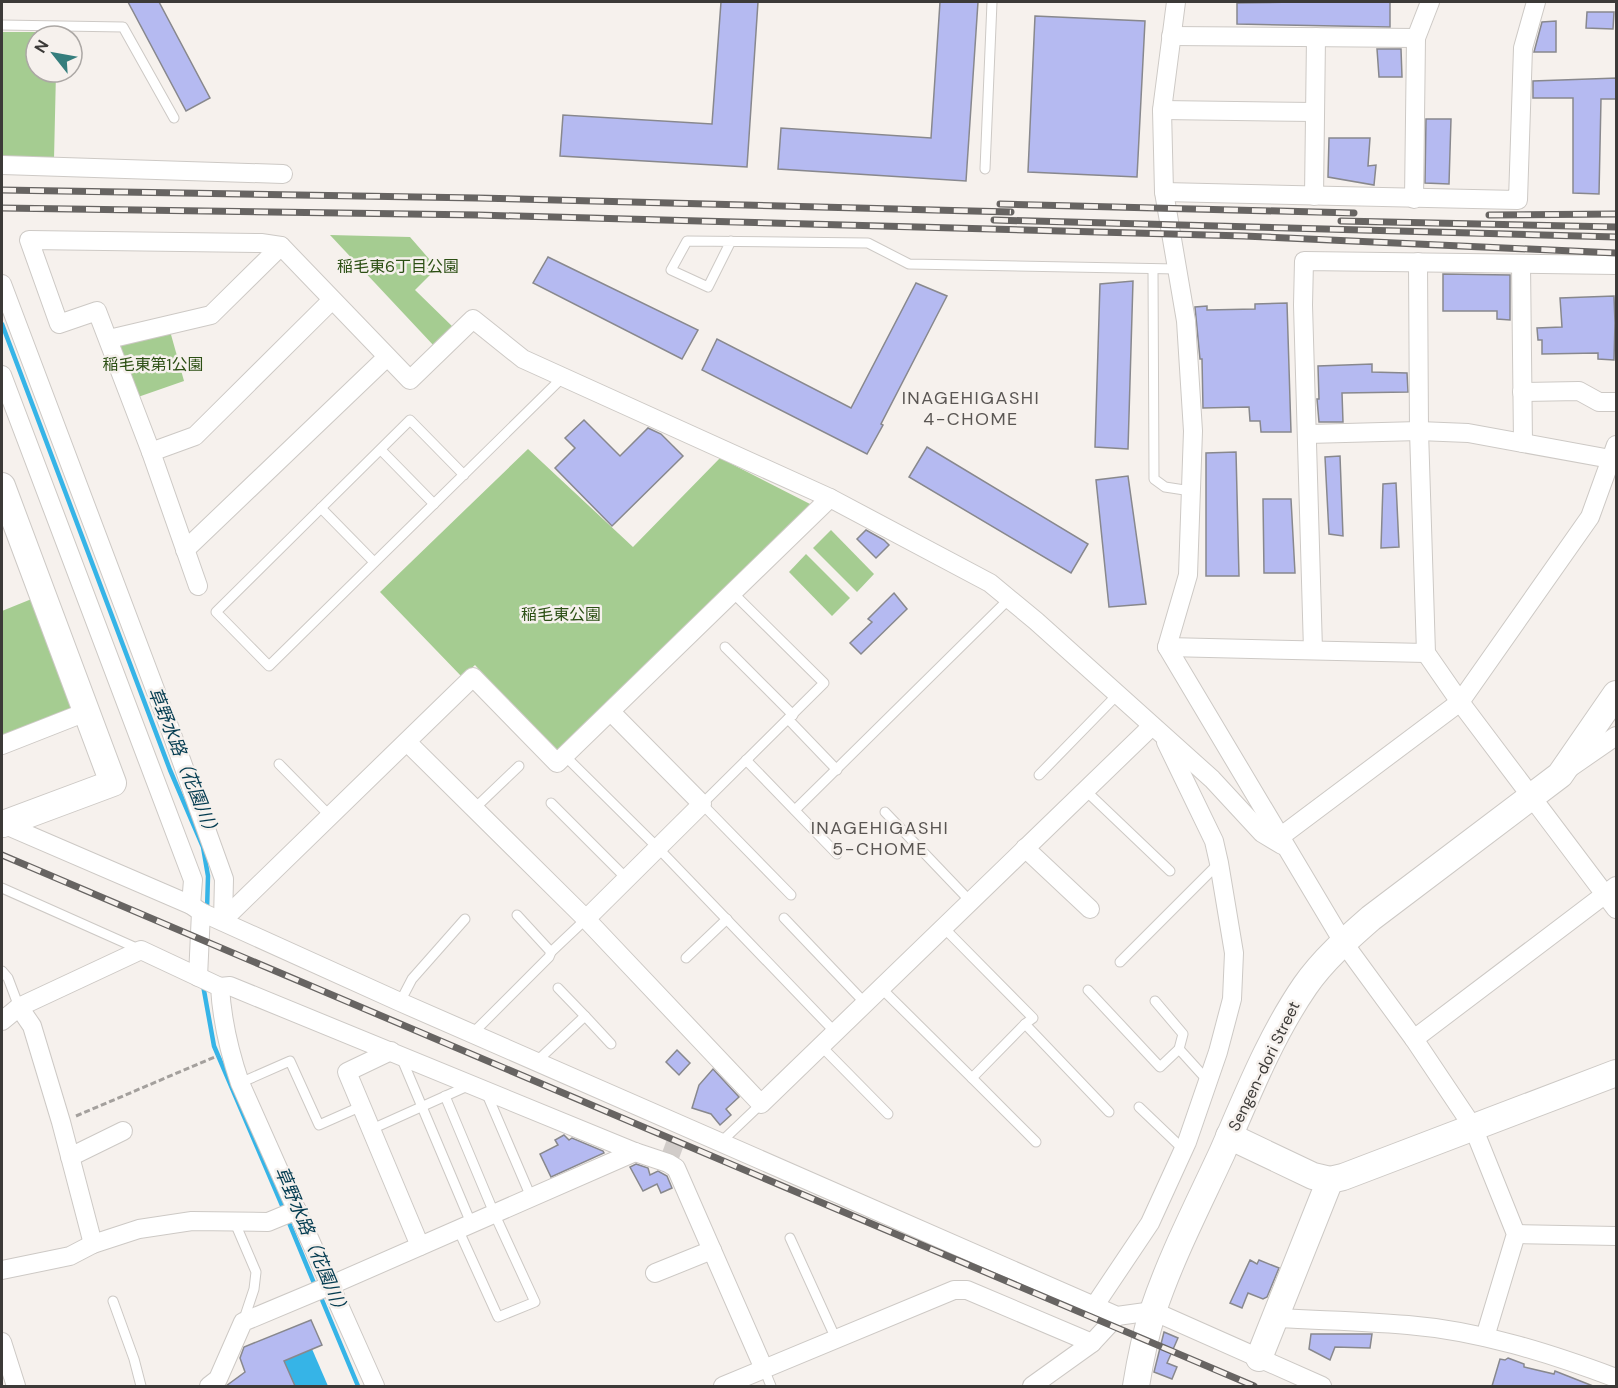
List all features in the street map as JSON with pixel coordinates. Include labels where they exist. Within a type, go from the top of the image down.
[{"type":"street","points":[[1176,2],[1162,110],[1164,192],[1186,321],[1192,420],[1188,575],[1167,647],[1343,942],[1414,1039],[1473,1127],[1516,1234],[1485,1337]]},
{"type":"street","points":[[1414,199],[1416,38],[1430,2]]},
{"type":"street","points":[[1164,192],[1518,200],[1523,48],[1536,2]]},
{"type":"street","points":[[1171,36],[1416,38]]},
{"type":"street","points":[[1314,196],[1316,37]]},
{"type":"street","points":[[1162,110],[1314,112]]},
{"type":"street","points":[[2,165],[283,174]]},
{"type":"street","points":[[198,586],[151,452],[97,311],[59,324],[29,240],[261,243],[281,246],[410,380],[473,319],[523,359],[830,498],[990,584],[1010,598],[1212,779],[1262,833],[1282,841]]},
{"type":"street","points":[[109,339],[211,315],[281,246]]},
{"type":"street","points":[[1313,650],[1303,304],[1304,261],[1617,265]]},
{"type":"street","points":[[1418,262],[1419,431],[1426,653],[1460,702],[1532,796],[1611,890],[1617,909]]},
{"type":"street","points":[[1521,264],[1523,443]]},
{"type":"street","points":[[2,284],[224,879],[224,920]]},
{"type":"street","points":[[151,452],[195,436],[332,300]]},
{"type":"street","points":[[185,550],[387,357]]},
{"type":"street","points":[[2,375],[193,880],[198,977]]},
{"type":"street","points":[[1522,392],[1579,391],[1599,402],[1617,402]]},
{"type":"street","points":[[1282,841],[1460,702],[1590,518],[1615,455],[1468,433],[1419,431],[1308,434]]},
{"type":"street","points":[[2,486],[113,783],[2,823]]},
{"type":"street","points":[[224,920],[473,677],[557,763],[830,498]]},
{"type":"street","points":[[1167,647],[1426,653]]},
{"type":"street","points":[[1560,775],[1617,694]]},
{"type":"street","points":[[2,745],[86,712]]},
{"type":"street","points":[[586,919],[702,804],[611,712]]},
{"type":"street","points":[[407,742],[586,919],[761,1104],[1085,790],[1157,731]]},
{"type":"street","points":[[1095,1305],[1150,1223],[1184,1150],[1208,1081],[1232,999],[1234,953],[1214,841],[1157,731]]},
{"type":"street","name":"Sengen-dori Street","points":[[1136,1386],[1153,1311],[1229,1136],[1288,1012],[1323,962],[1371,918],[1560,775],[1617,736]]},
{"type":"street","points":[[2,823],[537,1061],[679,1132],[721,1142],[1117,1316],[1153,1311],[1322,1386]]},
{"type":"street","points":[[1025,848],[1089,909]]},
{"type":"street","points":[[1414,1039],[1611,890]]},
{"type":"street","points":[[2,1021],[19,1007],[141,950],[220,987],[230,986],[635,1152],[669,1160],[676,1168],[764,1369]]},
{"type":"street","points":[[220,987],[222,1019],[229,1051],[240,1083],[375,1386]]},
{"type":"street","points":[[19,1007],[32,1026],[61,1122],[93,1244]]},
{"type":"street","points":[[395,1052],[347,1072],[420,1246]]},
{"type":"street","points":[[1229,1136],[1313,1176],[1330,1180],[1617,1072]]},
{"type":"street","points":[[70,1157],[123,1131]]},
{"type":"street","points":[[209,1386],[218,1379],[243,1322],[635,1152]]},
{"type":"street","points":[[1259,1358],[1330,1180]]},
{"type":"street","points":[[2,1270],[70,1256],[93,1244],[138,1229],[182,1222],[268,1222],[297,1210]]},
{"type":"street","points":[[1516,1234],[1617,1236]]},
{"type":"street","points":[[655,1274],[712,1250]]},
{"type":"street","points":[[723,1386],[954,1290],[967,1290],[1092,1343]]},
{"type":"street","points":[[1032,1386],[1092,1343],[1117,1316]]},
{"type":"street","points":[[1275,1318],[1410,1325],[1485,1337],[1543,1351],[1617,1378]]},
{"type":"street","points":[[2,1342],[15,1386]]},
{"type":"lane","points":[[985,169],[992,2]]},
{"type":"lane","points":[[2,25],[123,27],[174,118]]},
{"type":"lane","points":[[731,242],[708,287],[671,270],[687,241],[868,243],[909,264],[1177,269]]},
{"type":"lane","points":[[1153,269],[1154,479],[1165,487],[1191,491]]},
{"type":"lane","points":[[464,475],[410,420],[216,612],[269,666],[374,562],[464,475],[563,377]]},
{"type":"lane","points":[[381,450],[434,504]]},
{"type":"lane","points":[[321,508],[374,562]]},
{"type":"lane","points":[[734,593],[824,683],[702,804],[791,895]]},
{"type":"lane","points":[[795,810],[1010,598]]},
{"type":"lane","points":[[725,647],[837,770]]},
{"type":"lane","points":[[1039,775],[1117,695]]},
{"type":"lane","points":[[565,756],[658,848],[835,1032]]},
{"type":"lane","points":[[746,760],[837,854]]},
{"type":"lane","points":[[279,764],[330,816]]},
{"type":"lane","points":[[475,808],[519,766]]},
{"type":"lane","points":[[1085,790],[1170,871]]},
{"type":"lane","points":[[551,803],[627,879]]},
{"type":"lane","points":[[885,812],[970,901]]},
{"type":"lane","points":[[1120,962],[1219,863]]},
{"type":"lane","points":[[2,888],[141,950]]},
{"type":"lane","points":[[517,915],[551,952]]},
{"type":"lane","points":[[784,918],[865,1003]]},
{"type":"lane","points":[[400,1002],[412,979],[465,919]]},
{"type":"lane","points":[[473,1033],[586,919]]},
{"type":"lane","points":[[686,958],[727,919]]},
{"type":"lane","points":[[944,927],[1033,1018],[972,1078]]},
{"type":"lane","points":[[2,971],[8,978],[19,1007]]},
{"type":"lane","points":[[558,988],[611,1044]]},
{"type":"lane","points":[[880,988],[1036,1142]]},
{"type":"lane","points":[[1088,990],[1160,1067],[1179,1049],[1183,1034],[1155,1001]]},
{"type":"lane","points":[[537,1061],[585,1016]]},
{"type":"lane","points":[[1025,1024],[1109,1112]]},
{"type":"lane","points":[[821,1046],[888,1114]]},
{"type":"lane","points":[[1179,1049],[1208,1081]]},
{"type":"lane","points":[[395,1052],[422,1107],[498,1317],[535,1302],[494,1213],[445,1096]]},
{"type":"lane","points":[[240,1083],[290,1061],[318,1125],[362,1106]]},
{"type":"lane","points":[[372,1129],[445,1096],[479,1087],[531,1197]]},
{"type":"lane","points":[[721,1142],[761,1104]]},
{"type":"lane","points":[[1139,1107],[1184,1150]]},
{"type":"lane","points":[[235,1223],[256,1272],[255,1289],[243,1322]]},
{"type":"lane","points":[[790,1238],[836,1339]]},
{"type":"lane","points":[[113,1301],[141,1386]]},
{"type":"lane","points":[[764,1369],[771,1386]]},
{"type":"path","points":[[61,1122],[209,1060]]},
{"type":"green space","points":[[2,32],[24,32],[24,84],[56,84],[54,159],[2,161]]},
{"type":"green space","name":"稲毛東6丁目公園","points":[[330,235],[410,237],[437,268],[415,290],[454,328],[435,347]]},
{"type":"green space","name":"稲毛東第1公園","points":[[170,331],[184,381],[138,397],[120,348],[124,342]]},
{"type":"green space","name":"稲毛東公園","points":[[528,449],[633,547],[720,458],[812,505],[558,755],[475,665],[462,677],[380,592]]},
{"type":"green space","points":[[831,530],[874,574],[857,592],[813,548]]},
{"type":"green space","points":[[806,554],[850,598],[832,616],[789,572]]},
{"type":"green space","points":[[39,596],[75,703],[72,711],[2,738],[2,611]]},
{"type":"water","points":[[312,1349],[328,1386],[295,1386],[284,1361]]},
{"type":"building","points":[[128,2],[159,2],[210,98],[186,111]]},
{"type":"building","points":[[721,2],[758,2],[747,167],[560,156],[563,115],[712,124]]},
{"type":"building","points":[[940,2],[978,2],[966,181],[778,169],[781,128],[931,138]]},
{"type":"building","points":[[1390,2],[1390,27],[1237,24],[1237,3]]},
{"type":"building","points":[[1587,12],[1614,12],[1613,29],[1586,28]]},
{"type":"building","points":[[1035,16],[1145,21],[1137,177],[1028,172]]},
{"type":"building","points":[[1556,21],[1556,52],[1534,52],[1542,22]]},
{"type":"building","points":[[1377,49],[1401,49],[1402,77],[1379,77]]},
{"type":"building","points":[[1617,78],[1617,99],[1601,99],[1599,194],[1573,193],[1573,98],[1533,98],[1533,81]]},
{"type":"building","points":[[1426,119],[1451,119],[1449,184],[1425,183]]},
{"type":"building","points":[[1329,138],[1370,138],[1368,166],[1376,165],[1374,185],[1328,177]]},
{"type":"building","points":[[548,257],[698,330],[682,359],[533,283]]},
{"type":"building","points":[[1443,274],[1510,275],[1510,320],[1497,319],[1497,311],[1443,311]]},
{"type":"building","points":[[1133,281],[1128,449],[1095,447],[1100,284]]},
{"type":"building","points":[[916,283],[947,296],[867,454],[702,370],[717,339],[851,408]]},
{"type":"building","points":[[1614,296],[1614,360],[1598,359],[1598,353],[1542,354],[1542,340],[1538,340],[1537,328],[1562,327],[1560,298]]},
{"type":"building","points":[[1287,303],[1291,432],[1261,432],[1260,421],[1250,421],[1249,407],[1203,408],[1202,359],[1200,359],[1195,307],[1207,306],[1207,310],[1255,309],[1255,304]]},
{"type":"building","points":[[1372,364],[1372,372],[1407,373],[1408,392],[1342,393],[1343,422],[1319,422],[1318,366]]},
{"type":"building","points":[[584,420],[620,456],[648,428],[661,434],[683,456],[612,526],[555,468],[575,448],[565,438]]},
{"type":"building","points":[[927,447],[1088,544],[1071,573],[909,477]]},
{"type":"building","points":[[1236,452],[1239,576],[1206,576],[1206,453]]},
{"type":"building","points":[[1340,456],[1343,536],[1329,534],[1325,457]]},
{"type":"building","points":[[1128,476],[1146,604],[1109,607],[1096,480]]},
{"type":"building","points":[[1396,483],[1399,547],[1381,548],[1383,484]]},
{"type":"building","points":[[1263,499],[1291,499],[1295,573],[1264,573]]},
{"type":"building","points":[[866,530],[889,545],[876,558],[857,539]]},
{"type":"building","points":[[894,593],[907,609],[861,654],[850,643],[872,622],[868,619]]},
{"type":"building","points":[[677,1050],[690,1063],[679,1075],[666,1062]]},
{"type":"building","points":[[713,1069],[739,1097],[726,1109],[731,1115],[720,1125],[711,1114],[692,1108],[699,1085]]},
{"type":"building","points":[[564,1135],[569,1140],[572,1138],[604,1153],[551,1177],[540,1154],[558,1145],[555,1140]]},
{"type":"building","points":[[636,1164],[648,1168],[650,1175],[658,1171],[667,1176],[672,1188],[661,1193],[657,1184],[643,1191],[630,1167]]},
{"type":"building","points":[[1250,1260],[1257,1264],[1259,1260],[1279,1268],[1267,1297],[1263,1299],[1248,1293],[1242,1308],[1230,1303]]},
{"type":"building","points":[[311,1320],[322,1345],[284,1361],[295,1386],[226,1386],[245,1372],[240,1358],[244,1347]]},
{"type":"building","points":[[1164,1332],[1178,1338],[1167,1363],[1177,1367],[1172,1379],[1154,1372]]},
{"type":"building","points":[[1311,1334],[1372,1334],[1370,1348],[1335,1347],[1330,1360],[1309,1349]]},
{"type":"building","points":[[1508,1358],[1524,1364],[1524,1367],[1554,1374],[1555,1371],[1593,1386],[1492,1386],[1500,1359]]},
{"type":"waterway","name":"草野水路（花園川）","points":[[2,324],[170,770],[203,847],[208,876],[207,910]]},
{"type":"waterway","name":"草野水路（花園川）","points":[[203,985],[214,1046],[284,1210]]},
{"type":"waterway","name":"草野水路（花園川）","points":[[287,1218],[316,1288]]},
{"type":"waterway","name":"草野水路（花園川）","points":[[320,1295],[358,1386]]},
{"type":"tunnel","points":[[670,1157],[677,1138]]},
{"type":"railway","points":[[2,190],[477,198],[1011,212]]},
{"type":"railway","points":[[1000,204],[1354,213]]},
{"type":"railway","points":[[2,208],[478,215],[1244,236],[1616,253]]},
{"type":"railway","points":[[1489,215],[1616,214]]},
{"type":"railway","points":[[994,220],[1616,237]]},
{"type":"railway","points":[[1341,221],[1616,227]]},
{"type":"railway","points":[[2,855],[1254,1386]]},
{"type":"district","name":"INAGEHIGASHI 4-CHOME","points":[[971,408]]},
{"type":"district","name":"INAGEHIGASHI 5-CHOME","points":[[880,838]]}]
